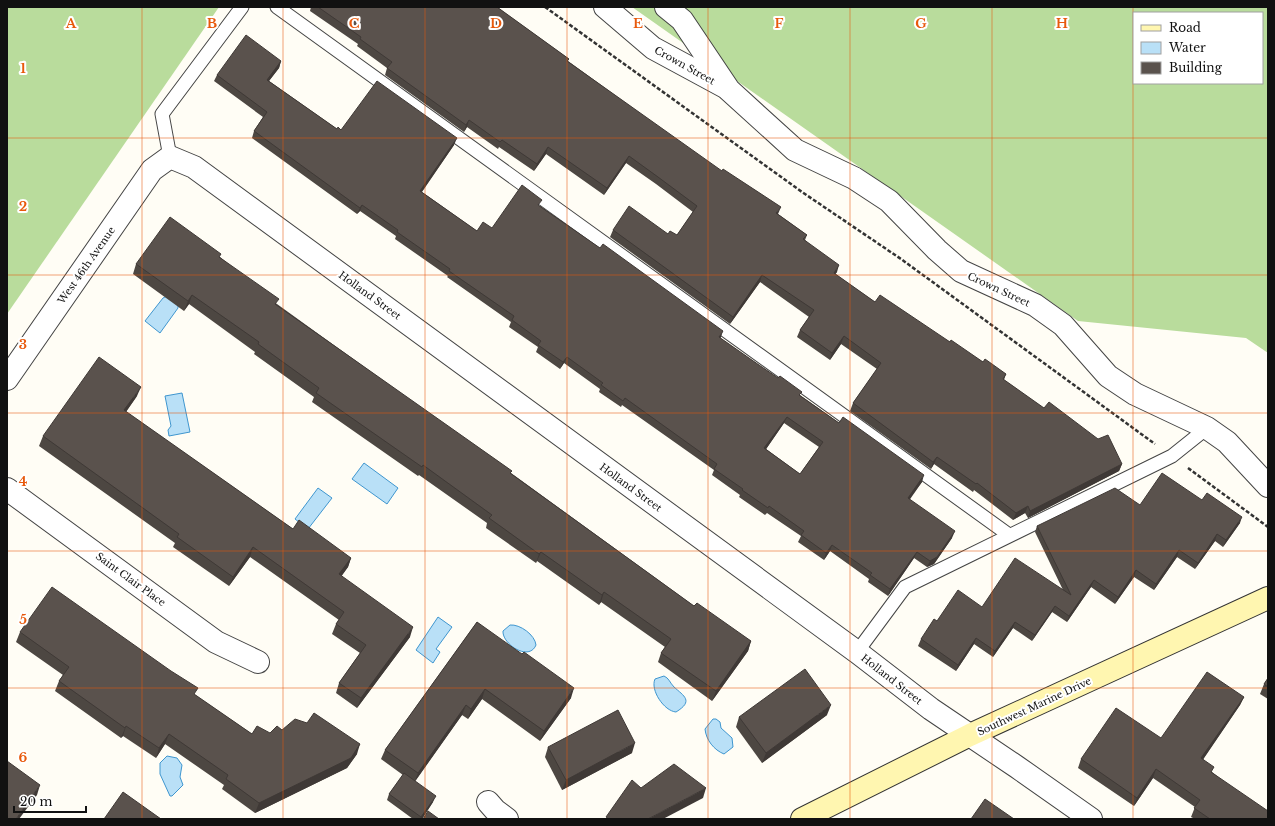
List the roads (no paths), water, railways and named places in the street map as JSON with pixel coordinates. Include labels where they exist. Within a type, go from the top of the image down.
[{"type":"main road","name":"Southwest Marine Drive","points":[[802,819],[970,735],[1268,598]]},
{"type":"street","name":"Crown Street","points":[[605,7],[653,48],[729,90],[795,150],[854,178],[889,201],[937,250],[961,271],[1035,305],[1063,325],[1108,376],[1135,394],[1207,428],[1227,442],[1268,486]]},
{"type":"street","name":"Crown Street","points":[[666,7],[682,20],[729,90]]},
{"type":"street","name":"West 46th Avenue","points":[[7,379],[152,170],[170,157]]},
{"type":"street","name":"Holland Street","points":[[170,157],[194,167],[857,652],[931,709],[1091,819]]},
{"type":"street","name":"Saint Clair Place","points":[[7,489],[216,642],[258,662]]},
{"type":"street","points":[[488,802],[495,810],[507,819]]},
{"type":"lane","points":[[170,157],[162,114],[242,7]]},
{"type":"lane","points":[[277,7],[1009,535]]},
{"type":"lane","points":[[857,652],[905,587],[1172,456],[1207,428]]},
{"type":"water","points":[[167,296],[178,304],[178,308],[160,333],[145,321],[163,298]]},
{"type":"water","points":[[182,393],[190,432],[169,436],[168,430],[171,426],[165,396]]},
{"type":"water","points":[[364,463],[398,488],[387,504],[352,479]]},
{"type":"water","points":[[318,488],[332,498],[308,529],[295,519]]},
{"type":"water","points":[[438,617],[452,627],[436,649],[440,652],[433,663],[416,650]]},
{"type":"water","points":[[510,625],[518,626],[530,634],[536,645],[533,650],[528,652],[522,651],[511,646],[504,636],[503,631]]},
{"type":"water","points":[[664,676],[686,699],[685,705],[676,712],[671,711],[663,704],[654,689],[655,679]]},
{"type":"water","points":[[713,719],[720,722],[721,728],[732,738],[733,747],[724,754],[711,744],[707,737],[705,729]]},
{"type":"water","points":[[167,756],[177,758],[182,765],[180,777],[183,785],[172,796],[170,796],[160,774],[160,763]]}]
